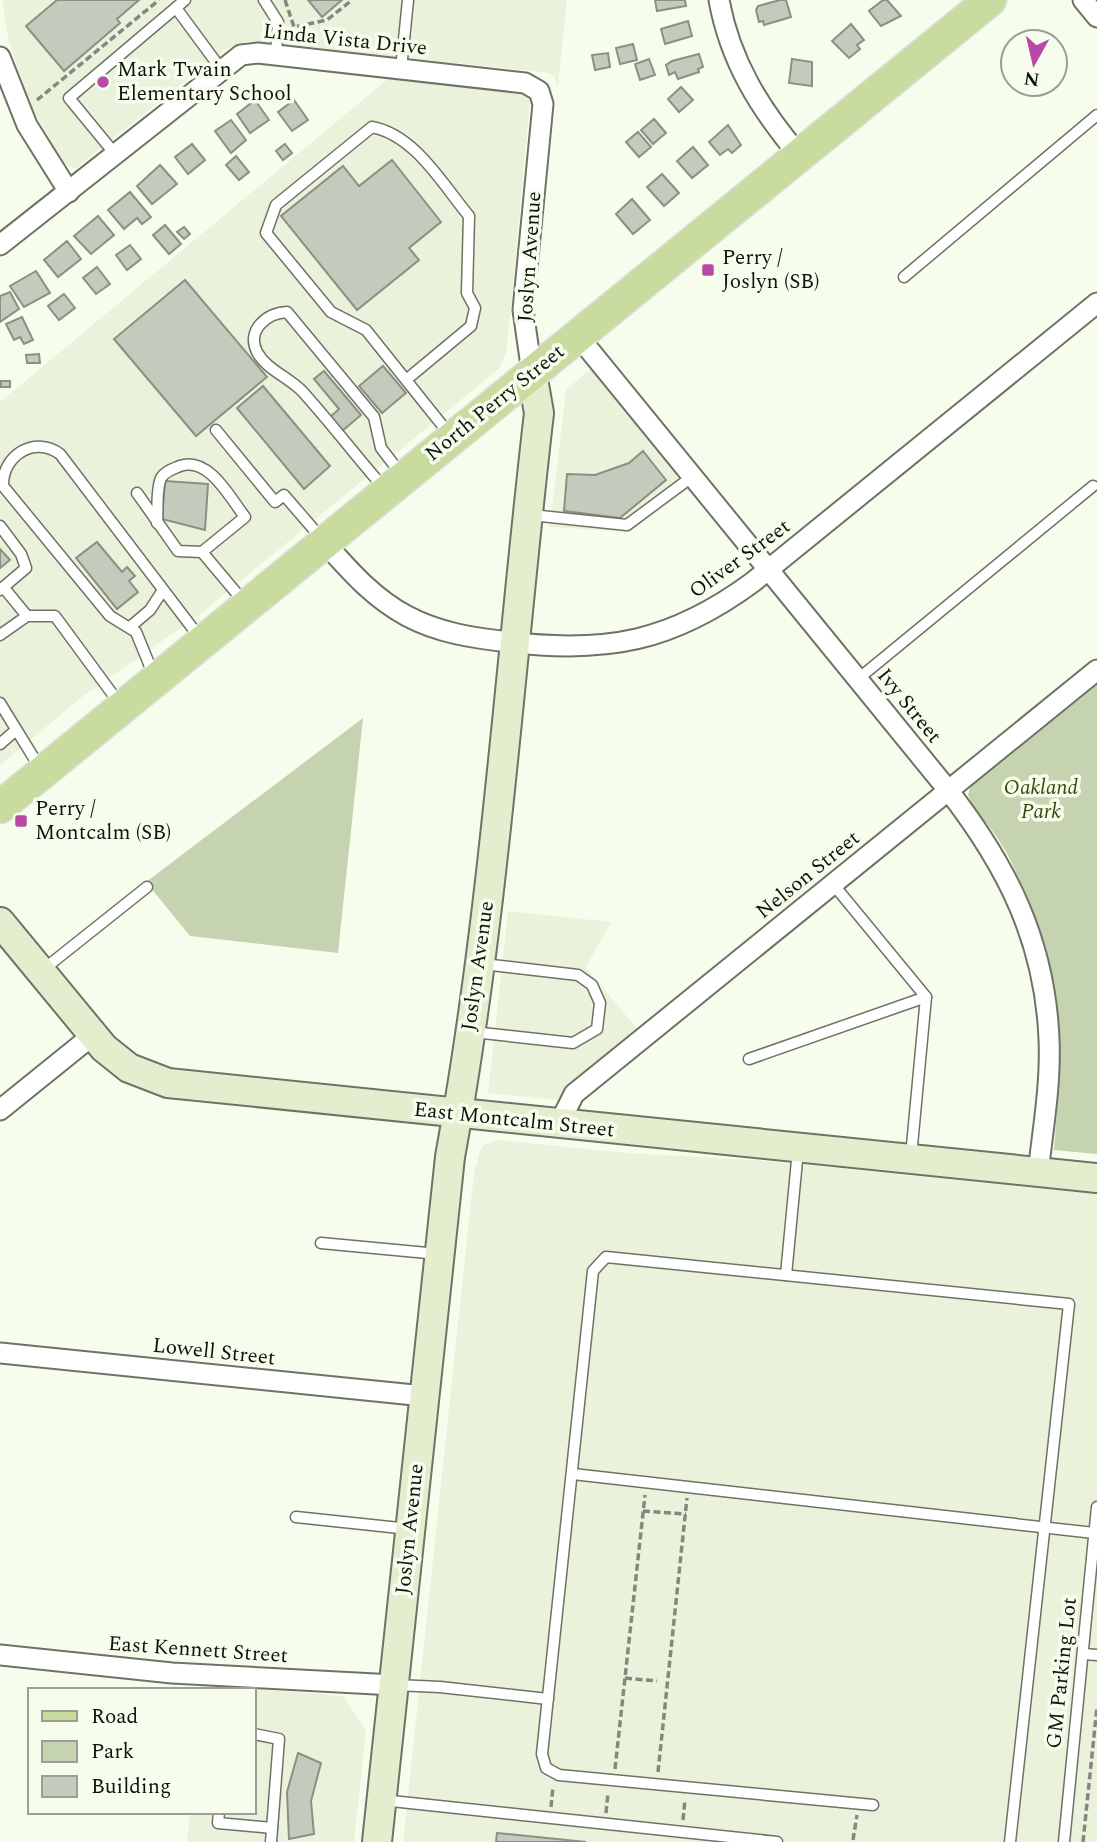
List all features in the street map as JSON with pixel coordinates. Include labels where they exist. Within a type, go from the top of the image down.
[{"type":"main road","name":"North Perry Street","points":[[0,807],[990,0]]},
{"type":"main road","name":"Joslyn Avenue","points":[[377,1842],[439,1254],[479,963],[539,413],[531,373]]},
{"type":"main road","name":"East Montcalm Street","points":[[0,922],[93,1035],[129,1068],[168,1083],[1097,1178]]},
{"type":"street","points":[[719,0],[727,36],[746,81],[765,113],[799,155]]},
{"type":"street","points":[[1083,0],[1097,17]]},
{"type":"street","name":"Linda Vista Drive","points":[[0,245],[221,69],[245,54],[276,55],[525,83],[539,91]]},
{"type":"street","points":[[0,57],[27,125],[69,192]]},
{"type":"street","name":"Joslyn Avenue","points":[[531,373],[523,310],[543,103],[539,91]]},
{"type":"street","name":"Oliver Street","points":[[324,542],[367,588],[405,615],[450,633],[514,643],[591,647],[654,636],[714,610],[769,569],[1097,303]]},
{"type":"street","name":"Ivy Street","points":[[578,335],[948,790],[1005,873],[1025,920],[1040,970],[1049,1052],[1038,1172]]},
{"type":"street","name":"Nelson Street","points":[[559,1124],[574,1094],[1097,670]]},
{"type":"street","points":[[0,1110],[93,1035]]},
{"type":"street","name":"Lowell Street","points":[[0,1353],[424,1396]]},
{"type":"street","name":"East Kennett Street","points":[[0,1655],[229,1682],[394,1685]]},
{"type":"lane","points":[[115,154],[69,99],[185,0]]},
{"type":"lane","points":[[264,0],[278,22],[276,55]]},
{"type":"lane","points":[[401,69],[408,0]]},
{"type":"lane","points":[[176,8],[221,69]]},
{"type":"lane","points":[[904,277],[1097,115]]},
{"type":"lane","points":[[405,380],[471,326],[475,308],[467,293],[469,216],[411,146],[384,129],[372,127],[276,205],[265,233],[331,312],[366,330],[405,380],[452,438]]},
{"type":"lane","points":[[287,312],[374,417],[381,448],[395,484],[300,389],[265,362],[256,350],[258,326],[266,318],[287,312]]},
{"type":"lane","points":[[216,430],[275,502],[284,495],[324,542]]},
{"type":"lane","points":[[155,680],[141,639],[130,626],[110,616],[3,486],[7,465],[25,448],[38,445],[50,447],[60,454],[202,641]]},
{"type":"lane","points":[[137,493],[157,523],[178,551],[202,552],[245,517],[208,470],[185,464],[168,471],[161,478],[157,523]]},
{"type":"lane","points":[[528,514],[627,525],[693,476]]},
{"type":"lane","points":[[858,679],[1093,486]]},
{"type":"lane","points":[[0,526],[21,554],[26,568],[2,589],[27,616]]},
{"type":"lane","points":[[202,552],[246,605]]},
{"type":"lane","points":[[130,626],[150,610],[163,590]]},
{"type":"lane","points":[[0,635],[27,616],[55,616],[122,707]]},
{"type":"lane","points":[[0,703],[42,772]]},
{"type":"lane","points":[[0,744],[16,730]]},
{"type":"lane","points":[[833,884],[926,997],[911,1160]]},
{"type":"lane","points":[[40,972],[146,887]]},
{"type":"lane","points":[[469,1031],[573,1043],[597,1029],[600,1003],[592,985],[579,975],[479,963]]},
{"type":"lane","points":[[748,1059],[926,997]]},
{"type":"lane","points":[[786,1275],[798,1148]]},
{"type":"lane","points":[[321,1243],[439,1254]]},
{"type":"lane","points":[[873,1805],[559,1775],[546,1768],[542,1754],[593,1271],[606,1256],[1069,1304],[1010,1842]]},
{"type":"lane","points":[[573,1474],[1094,1533]]},
{"type":"lane","name":"GM Parking Lot","points":[[1064,1842],[1097,1507]]},
{"type":"lane","points":[[296,1517],[410,1529]]},
{"type":"lane","points":[[1083,1654],[1097,1655]]},
{"type":"lane","points":[[394,1685],[440,1686],[548,1699]]},
{"type":"lane","points":[[256,1734],[279,1739],[271,1842]]},
{"type":"lane","points":[[382,1800],[778,1842]]},
{"type":"lane","points":[[219,1814],[218,1823],[272,1828]]},
{"type":"path","points":[[37,100],[159,0]]},
{"type":"path","points":[[285,0],[295,39]]},
{"type":"path","points":[[294,27],[327,20],[352,0]]},
{"type":"path","points":[[606,1814],[615,1769],[646,1482]]},
{"type":"path","points":[[657,1784],[688,1487]]},
{"type":"path","points":[[643,1511],[686,1514]]},
{"type":"path","points":[[625,1678],[657,1681]]},
{"type":"path","points":[[1083,1842],[1097,1707]]},
{"type":"path","points":[[682,1823],[685,1798]]},
{"type":"path","points":[[853,1840],[858,1803]]},
{"type":"shaded area","name":"Mark Twain Elementary School","points":[[2,0],[567,0],[558,85],[553,75],[544,72],[245,42],[223,51],[76,168],[68,167],[62,160],[29,103],[9,42]]},
{"type":"shaded area","points":[[389,78],[521,93],[530,100],[506,353],[500,368],[195,618],[82,697],[0,765],[0,402]]},
{"type":"shaded area","points":[[592,368],[691,487],[630,532],[550,527],[566,390]]},
{"type":"shaded area","points":[[508,911],[611,922],[586,967],[638,1030],[556,1100],[488,1093]]},
{"type":"shaded area","points":[[499,1140],[626,1153],[754,1160],[1097,1194],[1097,1842],[403,1842],[474,1173],[480,1151],[485,1144]]},
{"type":"shaded area","points":[[204,1685],[242,1688],[204,1688]]},
{"type":"shaded area","points":[[256,1689],[343,1696],[366,1730],[354,1842],[187,1842],[190,1814],[256,1814]]},
{"type":"green space","name":"Oakland Park","points":[[1097,681],[1097,1154],[1054,1150],[1059,1043],[1052,979],[1033,912],[1012,862],[968,795],[971,784]]},
{"type":"green space","points":[[363,718],[338,953],[190,936],[146,882]]},
{"type":"building","points":[[57,0],[139,0],[117,19],[120,23],[64,71],[26,26]]},
{"type":"building","points":[[308,0],[342,0],[322,17]]},
{"type":"building","points":[[655,0],[685,0],[686,6],[657,11]]},
{"type":"building","points":[[786,0],[791,17],[764,25],[763,21],[759,22],[756,10],[758,6]]},
{"type":"building","points":[[887,0],[901,16],[881,26],[869,11]]},
{"type":"building","points":[[688,21],[692,36],[665,44],[661,29]]},
{"type":"building","points":[[851,24],[864,40],[857,45],[860,49],[849,58],[832,41]]},
{"type":"building","points":[[633,44],[637,60],[620,64],[616,48]]},
{"type":"building","points":[[608,53],[610,67],[595,70],[592,55]]},
{"type":"building","points":[[699,54],[703,67],[698,69],[699,72],[678,79],[675,72],[669,75],[666,65]]},
{"type":"building","points":[[649,59],[655,75],[640,80],[635,64]]},
{"type":"building","points":[[792,59],[812,62],[812,86],[789,83]]},
{"type":"building","points":[[681,87],[693,100],[679,112],[668,99]]},
{"type":"building","points":[[255,100],[269,120],[250,133],[237,114]]},
{"type":"building","points":[[294,100],[308,120],[292,131],[278,112]]},
{"type":"building","points":[[654,119],[666,133],[653,144],[641,130]]},
{"type":"building","points":[[231,120],[246,140],[231,153],[215,131]]},
{"type":"building","points":[[728,125],[741,145],[732,153],[728,149],[720,155],[709,142]]},
{"type":"building","points":[[638,132],[651,147],[639,157],[626,142]]},
{"type":"building","points":[[192,144],[205,160],[188,174],[175,157]]},
{"type":"building","points":[[285,144],[292,153],[283,160],[276,151]]},
{"type":"building","points":[[693,147],[708,165],[692,178],[677,161]]},
{"type":"building","points":[[236,156],[249,172],[239,180],[226,165]]},
{"type":"building","points":[[392,160],[441,222],[409,248],[419,260],[357,310],[281,216],[343,166],[359,186]]},
{"type":"building","points":[[160,165],[177,184],[152,204],[137,186]]},
{"type":"building","points":[[662,174],[679,193],[664,206],[647,187]]},
{"type":"building","points":[[130,192],[151,217],[142,224],[137,218],[124,229],[108,210]]},
{"type":"building","points":[[632,199],[650,220],[633,234],[616,214]]},
{"type":"building","points":[[98,216],[114,235],[91,254],[74,236]]},
{"type":"building","points":[[165,225],[181,244],[169,254],[153,235]]},
{"type":"building","points":[[184,227],[190,234],[184,239],[177,232]]},
{"type":"building","points":[[67,241],[81,259],[58,277],[44,260]]},
{"type":"building","points":[[130,245],[141,259],[127,270],[116,255]]},
{"type":"building","points":[[97,267],[110,284],[96,294],[83,278]]},
{"type":"building","points":[[36,271],[50,293],[24,307],[10,286]]},
{"type":"building","points":[[185,280],[267,377],[196,436],[114,339]]},
{"type":"building","points":[[10,292],[19,309],[0,322],[0,296]]},
{"type":"building","points":[[64,294],[75,308],[59,320],[48,306]]},
{"type":"building","points":[[22,317],[33,340],[24,344],[20,337],[14,340],[6,324]]},
{"type":"building","points":[[39,354],[40,363],[27,363],[26,355]]},
{"type":"building","points":[[383,366],[406,393],[382,413],[359,386]]},
{"type":"building","points":[[324,371],[361,415],[341,432],[329,418],[339,409],[314,379]]},
{"type":"building","points":[[1,381],[10,381],[10,387],[1,387]]},
{"type":"building","points":[[263,386],[330,466],[304,489],[237,408]]},
{"type":"building","points":[[643,451],[666,480],[620,518],[564,511],[567,474],[595,475],[629,463]]},
{"type":"building","points":[[165,481],[208,484],[205,530],[162,519]]},
{"type":"building","points":[[97,542],[122,572],[127,567],[135,576],[129,581],[138,592],[117,609],[76,558]]},
{"type":"building","points":[[0,549],[10,560],[0,568]]},
{"type":"building","points":[[298,1753],[321,1763],[311,1801],[314,1834],[289,1839],[287,1792]]},
{"type":"building","points":[[497,1833],[586,1842],[496,1842]]},
{"type":"place","name":"Mark Twain Elementary School","points":[[103,82]]},
{"type":"place","name":"Perry / Joslyn (SB)","points":[[708,270]]},
{"type":"place","name":"Perry / Montcalm (SB)","points":[[21,821]]}]
